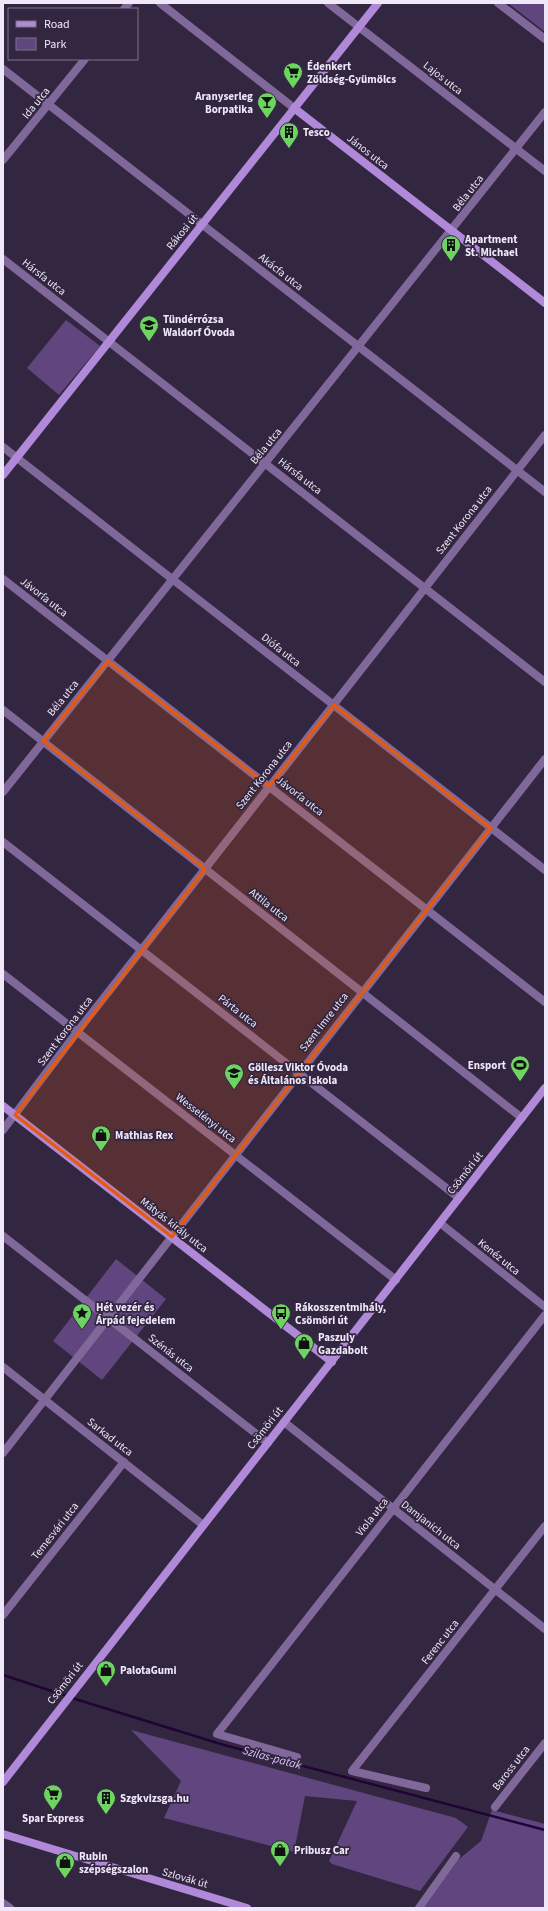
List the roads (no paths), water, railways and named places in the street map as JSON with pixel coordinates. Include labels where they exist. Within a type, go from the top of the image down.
[{"type":"main road","name":"Rákosi út","points":[[3,475],[378,3]]},
{"type":"main road","name":"János utca","points":[[294,108],[545,303]]},
{"type":"main road","name":"Csömöri út","points":[[3,1782],[545,1088]]},
{"type":"main road","name":"Mátyás király utca","points":[[3,1106],[332,1362]]},
{"type":"main road","name":"Szlovák út","points":[[3,1834],[247,1908]]},
{"type":"street","name":"János utca","points":[[160,3],[294,108]]},
{"type":"street","name":"Lajos utca","points":[[328,3],[545,171]]},
{"type":"street","points":[[498,3],[545,39]]},
{"type":"street","name":"Ida utca","points":[[3,160],[84,60]]},
{"type":"street","name":"Akácfa utca","points":[[3,69],[545,492]]},
{"type":"street","name":"Béla utca","points":[[3,792],[174,580],[265,463],[452,231],[545,112]]},
{"type":"street","name":"Hársfa utca","points":[[3,259],[545,682]]},
{"type":"street","name":"Szent Korona utca","points":[[3,1130],[77,1032],[545,435]]},
{"type":"street","name":"Diófa utca","points":[[3,447],[545,870]]},
{"type":"street","name":"Jávorfa utca","points":[[3,579],[545,1002]]},
{"type":"street","name":"Attila utca","points":[[3,710],[522,1118]]},
{"type":"street","name":"Szent Imre utca","points":[[44,1400],[545,759]]},
{"type":"street","name":"Párta utca","points":[[3,842],[459,1198]]},
{"type":"street","name":"Wesselényi utca","points":[[3,974],[396,1280]]},
{"type":"street","name":"Kenéz utca","points":[[440,1223],[545,1307]]},
{"type":"street","name":"Szénás utca","points":[[3,1236],[268,1443]]},
{"type":"street","name":"Viola utca","points":[[297,1756],[217,1734],[392,1508],[545,1315]]},
{"type":"street","name":"Sarkad utca","points":[[3,1367],[203,1525]]},
{"type":"street","points":[[3,1453],[44,1400]]},
{"type":"street","name":"Damjanich utca","points":[[284,1422],[545,1629]]},
{"type":"street","name":"Temesvári utca","points":[[3,1615],[124,1462]]},
{"type":"street","name":"Ferenc utca","points":[[426,1788],[352,1771],[545,1526]]},
{"type":"street","name":"Baross utca","points":[[495,1807],[545,1743]]},
{"type":"street","points":[[419,1908],[456,1856]]},
{"type":"street","points":[[3,1903],[10,1908]]},
{"type":"waterway","name":"Szilas-patak","points":[[3,1675],[67,1696]]},
{"type":"waterway","name":"Szilas-patak","points":[[72,1698],[224,1745],[545,1830]]},
{"type":"place","name":"Édenkert Zöldség-Gyümölcs","points":[[293,89]]},
{"type":"place","name":"Aranyserleg Borpatika","points":[[267,119]]},
{"type":"place","name":"Tesco","points":[[289,149]]},
{"type":"place","name":"Apartment St. Michael","points":[[451,262]]},
{"type":"place","name":"Tündérrózsa Waldorf Óvoda","points":[[149,342]]},
{"type":"place","name":"Ensport","points":[[520,1082]]},
{"type":"place","name":"Göllesz Viktor Óvoda és Általános Iskola","points":[[234,1090]]},
{"type":"place","name":"Mathias Rex","points":[[101,1152]]},
{"type":"place","name":"Hét vezér és Árpád fejedelem","points":[[82,1330]]},
{"type":"place","name":"Rákosszentmihály, Csömöri út","points":[[281,1330]]},
{"type":"place","name":"Paszuly Gazdabolt","points":[[304,1360]]},
{"type":"place","name":"PalotaGumi","points":[[106,1687]]},
{"type":"place","name":"Spar Express","points":[[53,1811]]},
{"type":"place","name":"Szgkvizsga.hu","points":[[106,1815]]},
{"type":"place","name":"Pribusz Car","points":[[280,1867]]},
{"type":"place","name":"Rubin szépségszalon","points":[[65,1879]]}]
